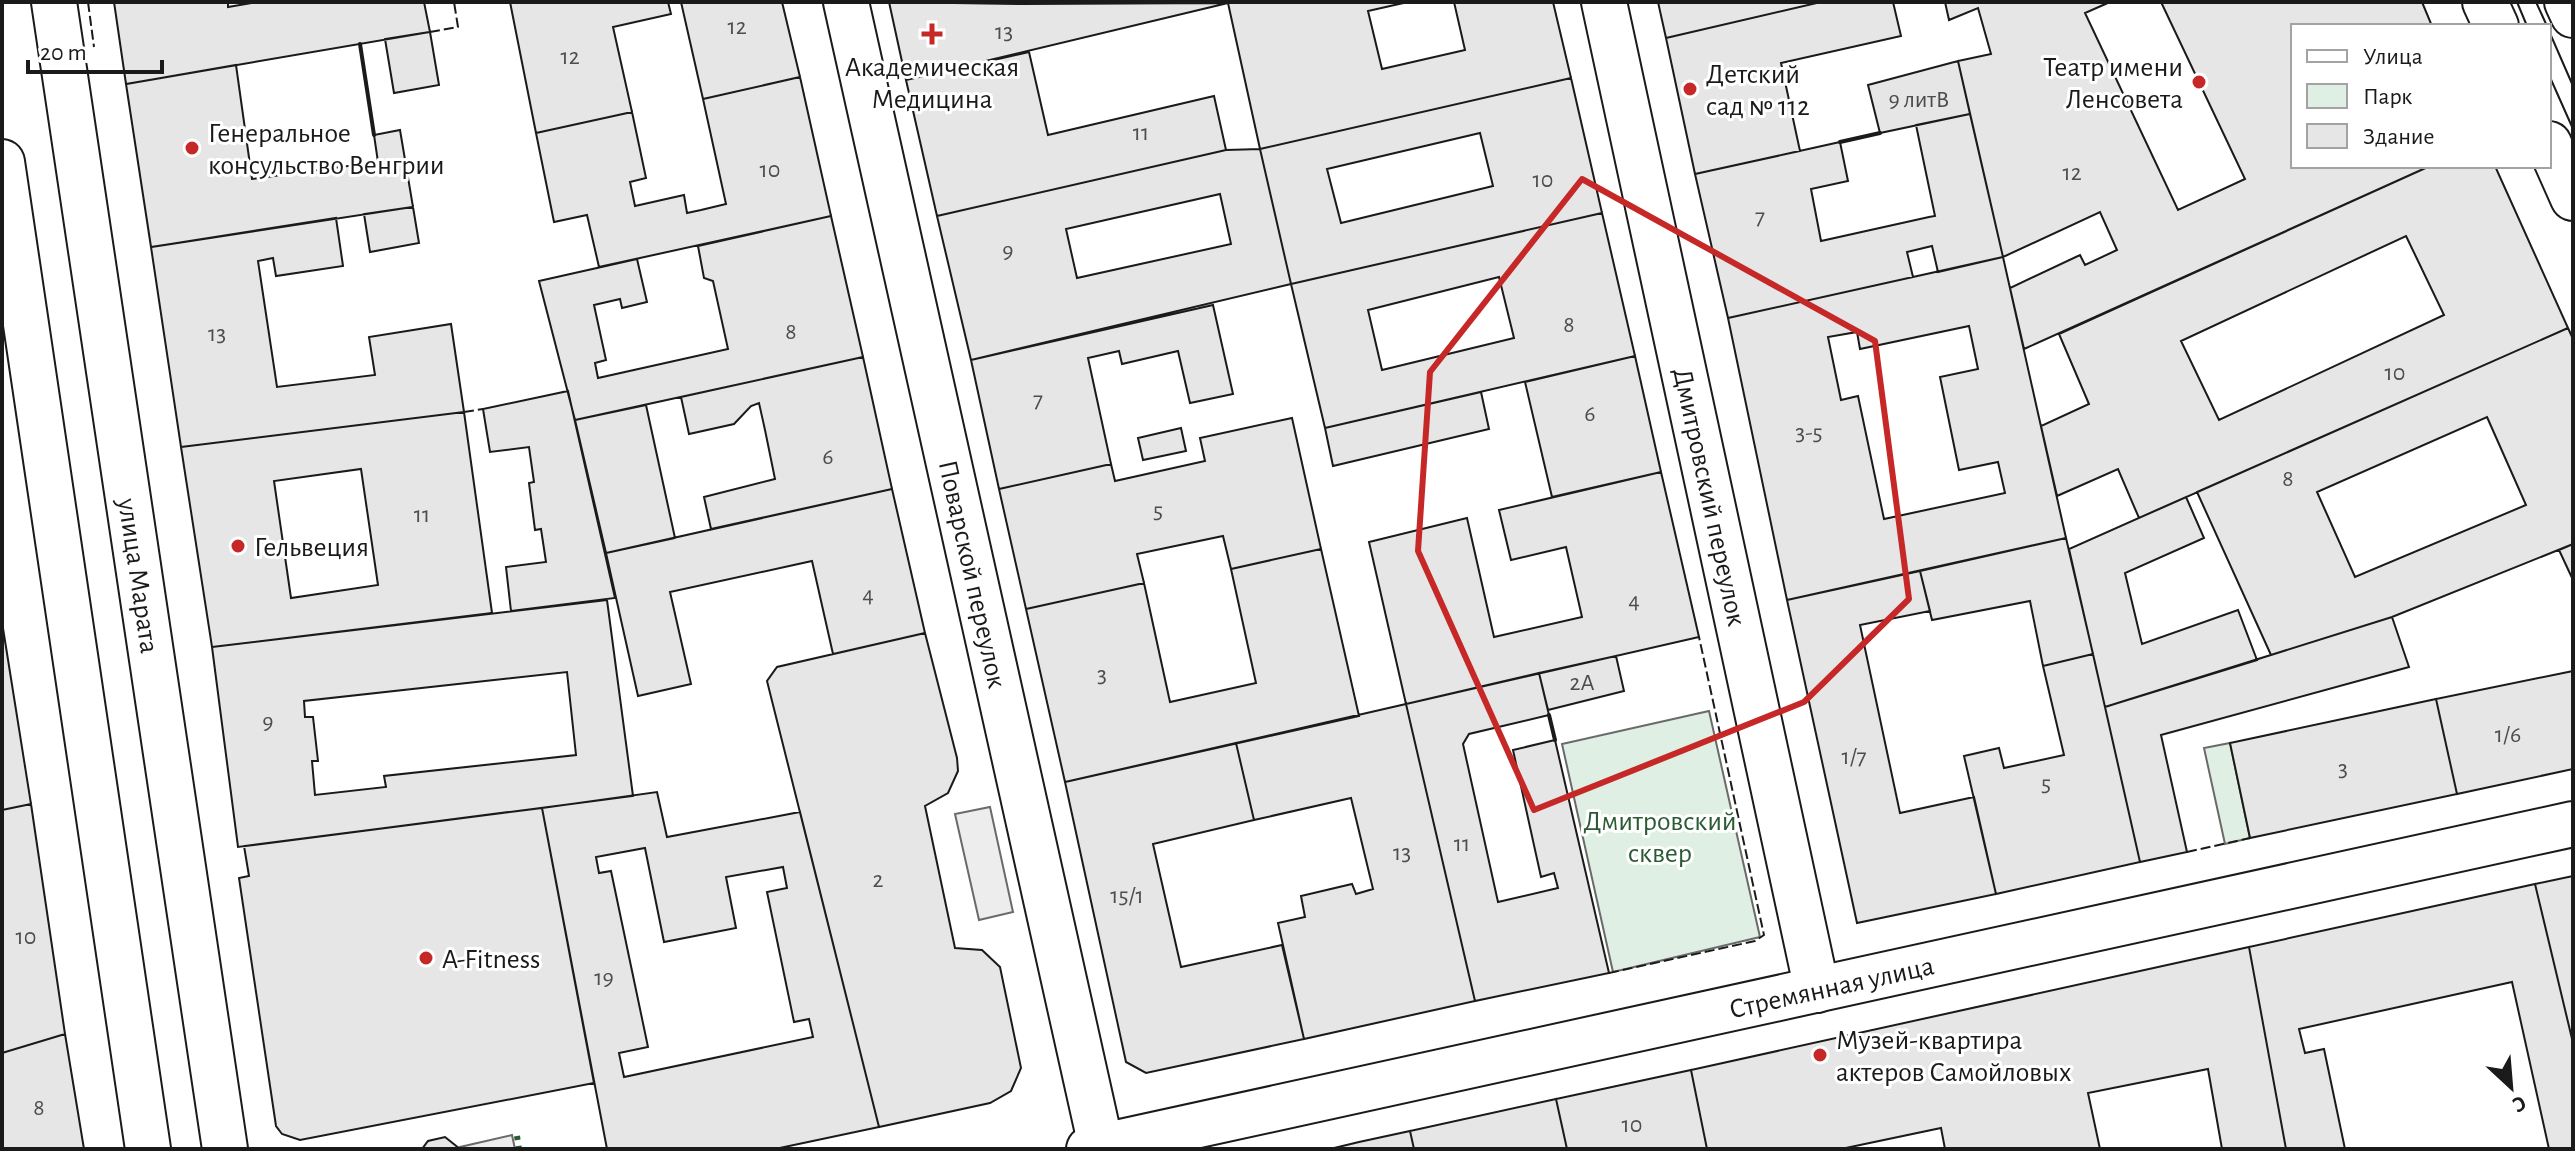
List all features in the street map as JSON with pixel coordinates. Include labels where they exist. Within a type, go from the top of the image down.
[{"type":"street","name":"улица Марата","points":[[54,2],[225,1149]]},
{"type":"street","name":"Поварской переулок","points":[[846,2],[1095,1148]]},
{"type":"street","name":"Дмитровский переулок","points":[[1604,2],[1817,990]]},
{"type":"street","points":[[2485,2],[2495,24]]},
{"type":"street","points":[[2567,2],[2573,15]]},
{"type":"street","points":[[2551,148],[2573,198]]},
{"type":"street","points":[[2,162],[148,1149]]},
{"type":"street","name":"Стремянная улица","points":[[1095,1148],[2573,824]]},
{"type":"highlighted area","points":[[1582,179],[1875,341],[1909,599],[1804,702],[1534,810],[1418,551],[1430,372]]},
{"type":"green space","name":"Дмитровский сквер","points":[[1709,711],[1760,937],[1613,972],[1562,744]]},
{"type":"green space","points":[[2230,743],[2250,838],[2225,844],[2204,748]]},
{"type":"shaded area","points":[[990,807],[1013,912],[979,920],[955,814]]},
{"type":"shaded area","points":[[512,1135],[515,1149],[460,1147]]},
{"type":"building","points":[[114,2],[228,2],[228,7],[257,2],[424,2],[430,32],[126,84]]},
{"type":"building","points":[[510,2],[668,2],[671,14],[613,27],[632,112],[536,133]]},
{"type":"building","points":[[681,2],[782,2],[800,77],[703,99]]},
{"type":"building","points":[[889,2],[1021,4],[1228,3],[906,80]]},
{"type":"building","points":[[1408,2],[1368,11],[1382,69],[1465,50],[1454,2],[1553,2],[1571,78],[1260,149],[1228,3]]},
{"type":"building","points":[[1658,2],[1821,2],[1666,38]]},
{"type":"building","points":[[1821,2],[1893,2],[1901,36],[1781,63],[1800,151],[1695,174],[1666,38]]},
{"type":"building","points":[[1945,2],[2110,2],[2085,13],[2178,210],[2245,179],[2161,2],[2422,2],[2431,24],[2291,24],[2291,168],[2426,168],[2024,349],[2010,288],[2080,255],[2085,265],[2117,250],[2100,212],[2003,257],[1958,61],[1991,54],[1978,8],[1949,20]]},
{"type":"building","points":[[430,32],[439,85],[394,93],[385,39]]},
{"type":"building","points":[[1029,52],[1048,135],[1214,96],[1226,150],[937,216],[906,80]]},
{"type":"building","points":[[1958,61],[1970,114],[1880,133],[1868,85]]},
{"type":"building","name":"Генеральное консульство Венгрии","points":[[236,65],[252,179],[378,162],[374,135],[400,130],[413,207],[151,247],[126,84]]},
{"type":"building","points":[[800,77],[831,216],[599,267],[587,215],[554,222],[536,133],[632,112],[646,178],[630,182],[635,206],[684,195],[687,213],[726,204],[703,99]]},
{"type":"building","points":[[1571,78],[1602,213],[1291,284],[1260,149]],"holes":[[[1480,133],[1493,186],[1341,223],[1327,169]]]},
{"type":"building","points":[[1970,114],[2003,257],[1938,272],[1932,246],[1907,252],[1913,277],[1728,318],[1695,174],[1840,142],[1848,181],[1811,189],[1821,241],[1935,216],[1916,125]]},
{"type":"building","points":[[1260,149],[1291,284],[971,360],[937,216],[1226,150]],"holes":[[[1220,194],[1231,244],[1077,278],[1066,229]]]},
{"type":"building","points":[[2426,168],[2496,168],[2568,328],[2139,518],[2118,469],[2057,496],[2041,426],[2089,404],[2059,334]],"holes":[[[2406,236],[2444,315],[2219,420],[2181,341]]]},
{"type":"building","points":[[413,207],[419,243],[370,252],[364,214]]},
{"type":"building","points":[[1602,213],[1635,356],[1325,428],[1291,284]],"holes":[[[1499,277],[1514,338],[1382,370],[1368,310]]]},
{"type":"building","points":[[831,216],[863,357],[575,420],[539,281],[637,259],[647,302],[622,308],[620,299],[594,305],[606,360],[595,363],[598,378],[728,349],[713,281],[704,278],[698,246]]},
{"type":"building","points":[[336,218],[343,266],[276,276],[273,258],[258,261],[277,387],[375,375],[369,337],[451,324],[464,412],[181,447],[151,247]]},
{"type":"building","points":[[2003,257],[2066,538],[1787,600],[1728,318]],"holes":[[[1969,326],[1978,369],[1940,377],[1959,470],[1998,462],[2005,493],[1884,519],[1858,396],[1841,400],[1828,337],[1857,332],[1860,349]]]},
{"type":"building","points":[[1213,305],[1233,394],[1190,403],[1178,351],[1122,364],[1119,351],[1088,358],[1111,464],[999,489],[971,360]]},
{"type":"building","points":[[2568,328],[2573,339],[2573,544],[2392,617],[2271,655],[2197,492]],"holes":[[[2487,417],[2526,505],[2355,577],[2317,492]]]},
{"type":"building","points":[[1635,356],[1661,472],[1552,497],[1525,382]]},
{"type":"building","points":[[863,357],[892,489],[711,529],[704,497],[775,479],[759,403],[751,406],[734,424],[689,434],[681,397]]},
{"type":"building","points":[[568,391],[615,598],[511,611],[506,567],[546,562],[541,529],[535,530],[529,483],[534,482],[529,447],[490,452],[483,409]]},
{"type":"building","points":[[1481,392],[1489,429],[1333,466],[1325,428]]},
{"type":"building","points":[[646,405],[675,538],[606,553],[575,420]]},
{"type":"building","points":[[464,412],[492,613],[212,647],[181,447]],"holes":[[[361,469],[378,585],[291,598],[274,481]]]},
{"type":"building","points":[[1292,418],[1321,549],[1231,569],[1223,536],[1137,554],[1144,583],[1026,609],[999,489],[1111,464],[1115,481],[1205,461],[1200,438]]},
{"type":"building","points":[[1181,428],[1186,451],[1143,460],[1138,438]]},
{"type":"building","points":[[1661,472],[1699,637],[1406,704],[1369,542],[1467,518],[1494,637],[1582,617],[1566,547],[1511,560],[1499,510]]},
{"type":"building","points":[[892,489],[925,633],[833,654],[812,561],[670,592],[691,684],[638,696],[606,553]]},
{"type":"building","points":[[2186,497],[2204,538],[2125,573],[2142,644],[2238,610],[2257,660],[2105,707],[2069,549]]},
{"type":"building","points":[[2066,538],[2093,654],[2043,666],[2030,601],[1932,620],[1920,571]]},
{"type":"building","points":[[2573,544],[2573,580],[2559,550]]},
{"type":"building","points":[[1321,549],[1359,716],[1065,782],[1026,609],[1144,583],[1170,702],[1256,683],[1231,569]]},
{"type":"building","points":[[1920,571],[1930,611],[1860,625],[1900,813],[1974,797],[1996,894],[1857,923],[1787,600]]},
{"type":"building","points":[[607,600],[633,796],[238,847],[212,647]],"holes":[[[567,672],[576,755],[384,776],[386,787],[315,795],[312,761],[318,761],[313,717],[305,717],[304,701]]]},
{"type":"building","points":[[2392,617],[2409,667],[2161,735],[2187,852],[2140,862],[2105,707]]},
{"type":"building","points":[[2,622],[31,804],[2,810]]},
{"type":"building","points":[[925,633],[957,758],[958,771],[948,793],[925,806],[955,948],[982,950],[1000,967],[1021,1068],[1011,1091],[990,1103],[879,1127],[767,681],[777,667]]},
{"type":"building","points":[[2093,654],[2140,862],[1996,894],[1964,756],[1999,748],[2004,768],[2064,755],[2043,666]]},
{"type":"building","points":[[1616,656],[1624,691],[1548,710],[1539,673]]},
{"type":"building","points":[[2573,671],[2573,769],[2457,794],[2436,699]]},
{"type":"building","points":[[1539,673],[1549,715],[1469,734],[1463,744],[1498,902],[1558,888],[1554,873],[1541,877],[1513,750],[1555,740],[1609,973],[1475,1001],[1406,704]]},
{"type":"building","points":[[2436,699],[2457,794],[2250,838],[2230,743]]},
{"type":"building","points":[[1406,704],[1475,1001],[1304,1039],[1278,923],[1305,917],[1301,896],[1352,884],[1356,894],[1373,889],[1351,798],[1254,820],[1236,743]]},
{"type":"building","points":[[1236,743],[1254,820],[1153,844],[1181,967],[1282,945],[1304,1039],[1146,1073],[1126,1062],[1065,782]]},
{"type":"building","points":[[657,792],[667,837],[800,812],[879,1127],[775,1149],[607,1149],[542,808]],"holes":[[[645,848],[664,942],[736,928],[726,877],[783,867],[787,888],[767,892],[794,1022],[809,1019],[813,1037],[624,1077],[619,1053],[648,1047],[611,871],[599,873],[596,857]]]},
{"type":"building","points":[[31,804],[65,1034],[2,1053],[2,810]]},
{"type":"building","points":[[542,808],[594,1083],[300,1140],[282,1134],[276,1126],[239,878],[249,876],[244,846]]},
{"type":"building","points":[[2573,876],[2573,1043],[2535,884]]},
{"type":"building","points":[[2535,884],[2573,1043],[2573,1149],[2549,1149],[2512,982],[2299,1029],[2305,1053],[2324,1049],[2345,1149],[2286,1149],[2249,947]]},
{"type":"building","points":[[2249,947],[2286,1149],[2222,1149],[2208,1069],[2088,1093],[2100,1149],[1945,1149],[1941,1128],[1841,1149],[1707,1149],[1691,1070]]},
{"type":"building","points":[[65,1034],[84,1149],[2,1149],[2,1053]]},
{"type":"building","points":[[1691,1070],[1707,1149],[1567,1149],[1556,1099]]},
{"type":"building","points":[[1556,1099],[1567,1149],[1414,1149],[1410,1131]]},
{"type":"building","points":[[1410,1131],[1414,1149],[1330,1149],[1359,1142]]},
{"type":"building","points":[[445,1137],[460,1149],[422,1149],[428,1141]]},
{"type":"tram line","points":[[2517,2],[2526,24]]},
{"type":"tram line","points":[[2536,2],[2546,24]]},
{"type":"tram line","points":[[2551,36],[2573,86]]},
{"type":"tram line","points":[[2551,80],[2573,129]]},
{"type":"hedge","points":[[517,1136],[519,1149]]},
{"type":"fence","points":[[88,2],[94,47]]},
{"type":"fence","points":[[430,32],[458,27],[454,2]]},
{"type":"fence","points":[[464,412],[483,409]]},
{"type":"fence","points":[[1609,973],[1755,941],[1764,935],[1699,637]]},
{"type":"fence","points":[[2187,852],[2250,838]]},
{"type":"wall","points":[[360,44],[374,135]]},
{"type":"wall","points":[[1840,142],[1880,133]]},
{"type":"wall","points":[[1549,715],[1555,740]]},
{"type":"place","name":"Академическая Медицина","points":[[932,34]]},
{"type":"place","name":"Театр имени Ленсовета","points":[[2199,82]]},
{"type":"place","name":"Детский сад № 112","points":[[1690,89]]},
{"type":"place","name":"Генеральное консульство Венгрии","points":[[192,148]]},
{"type":"place","name":"Гельвеция","points":[[238,546]]},
{"type":"place","name":"A-Fitness","points":[[426,958]]},
{"type":"place","name":"Музей-квартира актеров Самойловых","points":[[1820,1055]]}]
